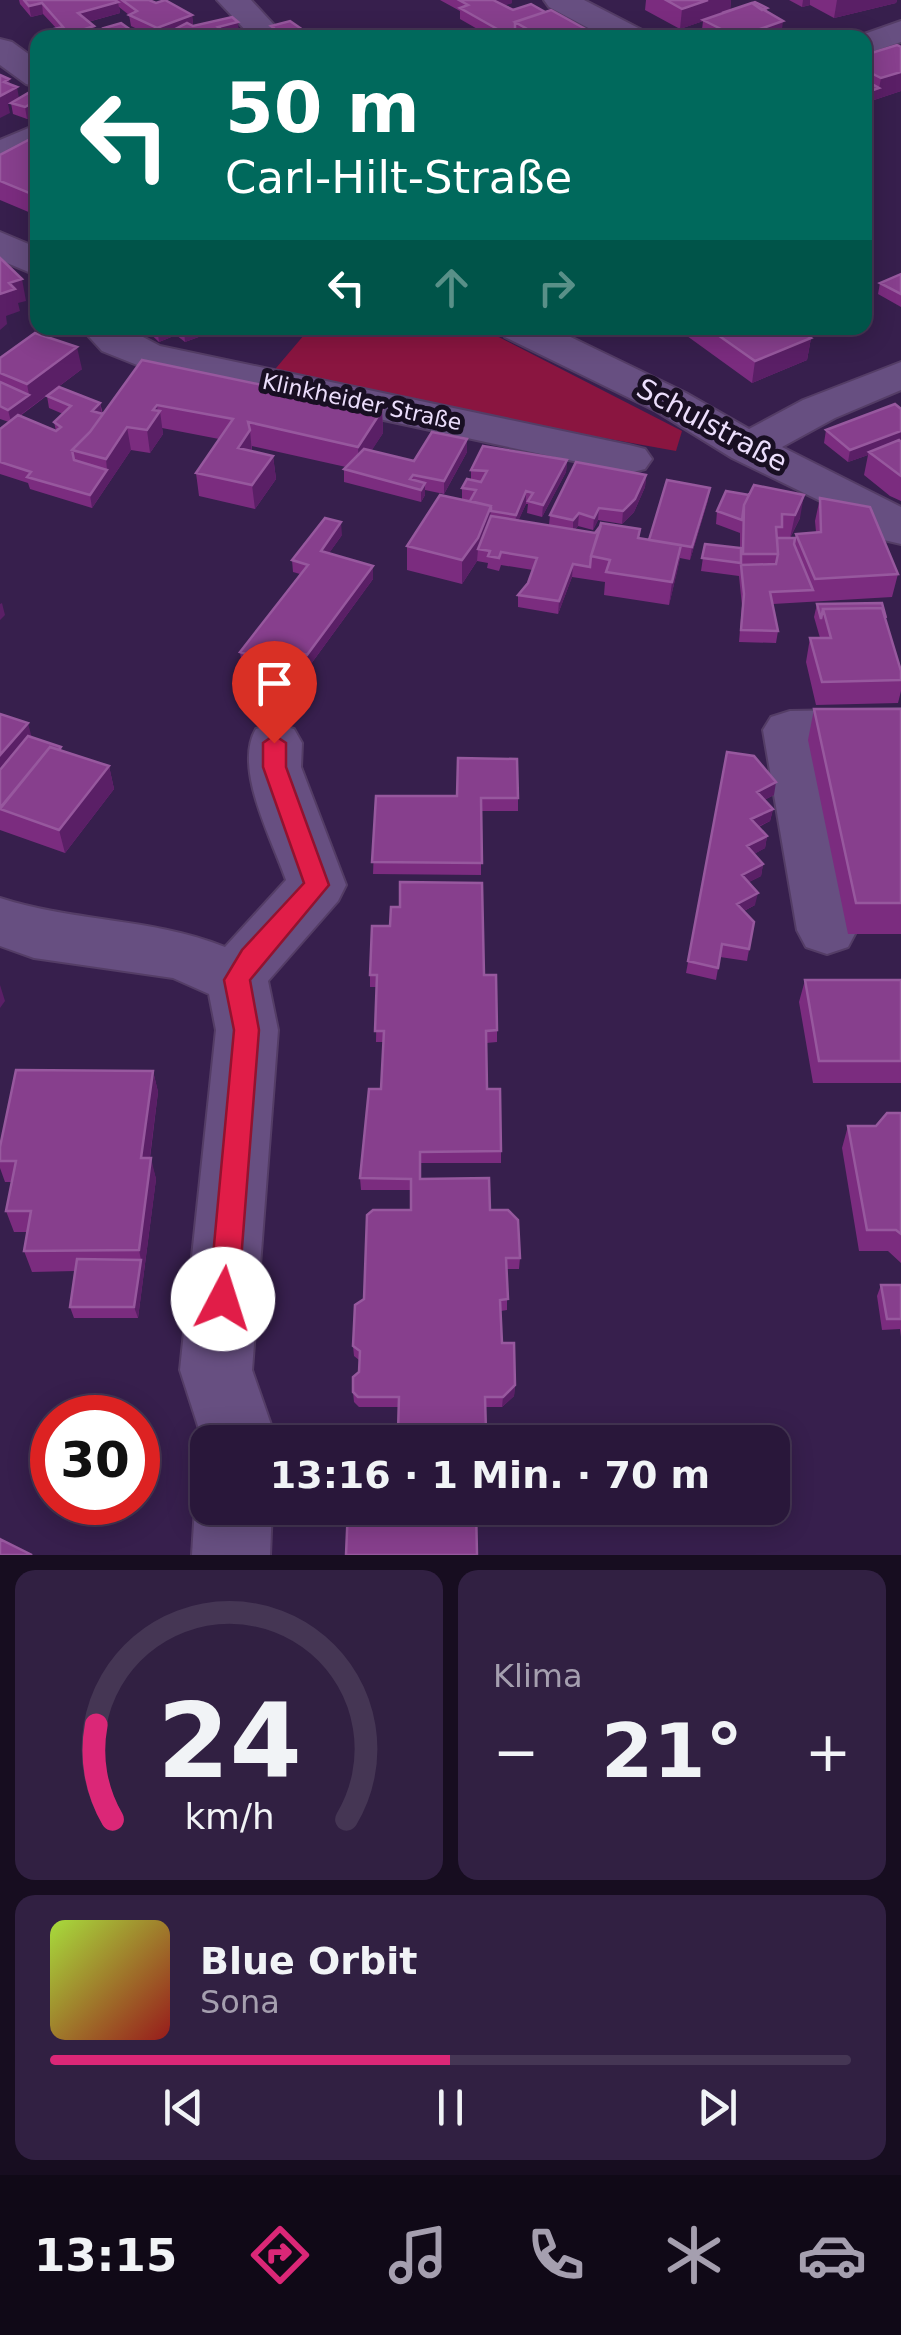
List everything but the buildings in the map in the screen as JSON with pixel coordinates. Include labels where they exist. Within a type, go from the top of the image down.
[{"type":"street","points":[[232,0],[260,27]]},
{"type":"street","points":[[560,0],[617,30]]},
{"type":"street","points":[[872,41],[901,31]]},
{"type":"street","points":[[0,49],[30,71]]},
{"type":"street","points":[[0,154],[30,139]]},
{"type":"street","points":[[0,244],[30,260]]},
{"type":"street","name":"Klinkheider Straße","points":[[109,335],[147,356],[629,459]]},
{"type":"street","name":"Schulstraße","points":[[534,335],[671,402],[748,448],[864,504],[901,529]]},
{"type":"street","points":[[748,448],[819,409],[901,376]]},
{"type":"street","points":[[827,930],[790,730],[901,728]]},
{"type":"street","points":[[234,1425],[216,1370],[246,1030],[237,980],[251,957],[317,885],[274,767],[274,743]]},
{"type":"street","points":[[0,921],[34,934],[180,954],[237,980]]},
{"type":"street","points":[[231,1555],[233,1525]]},
{"type":"shaded area","points":[[304,335],[495,335],[682,431],[676,451],[365,395],[271,374]]},
{"type":"route","points":[[223,1299],[246,1030],[237,980],[251,957],[317,885],[274,767],[274,743]]}]
